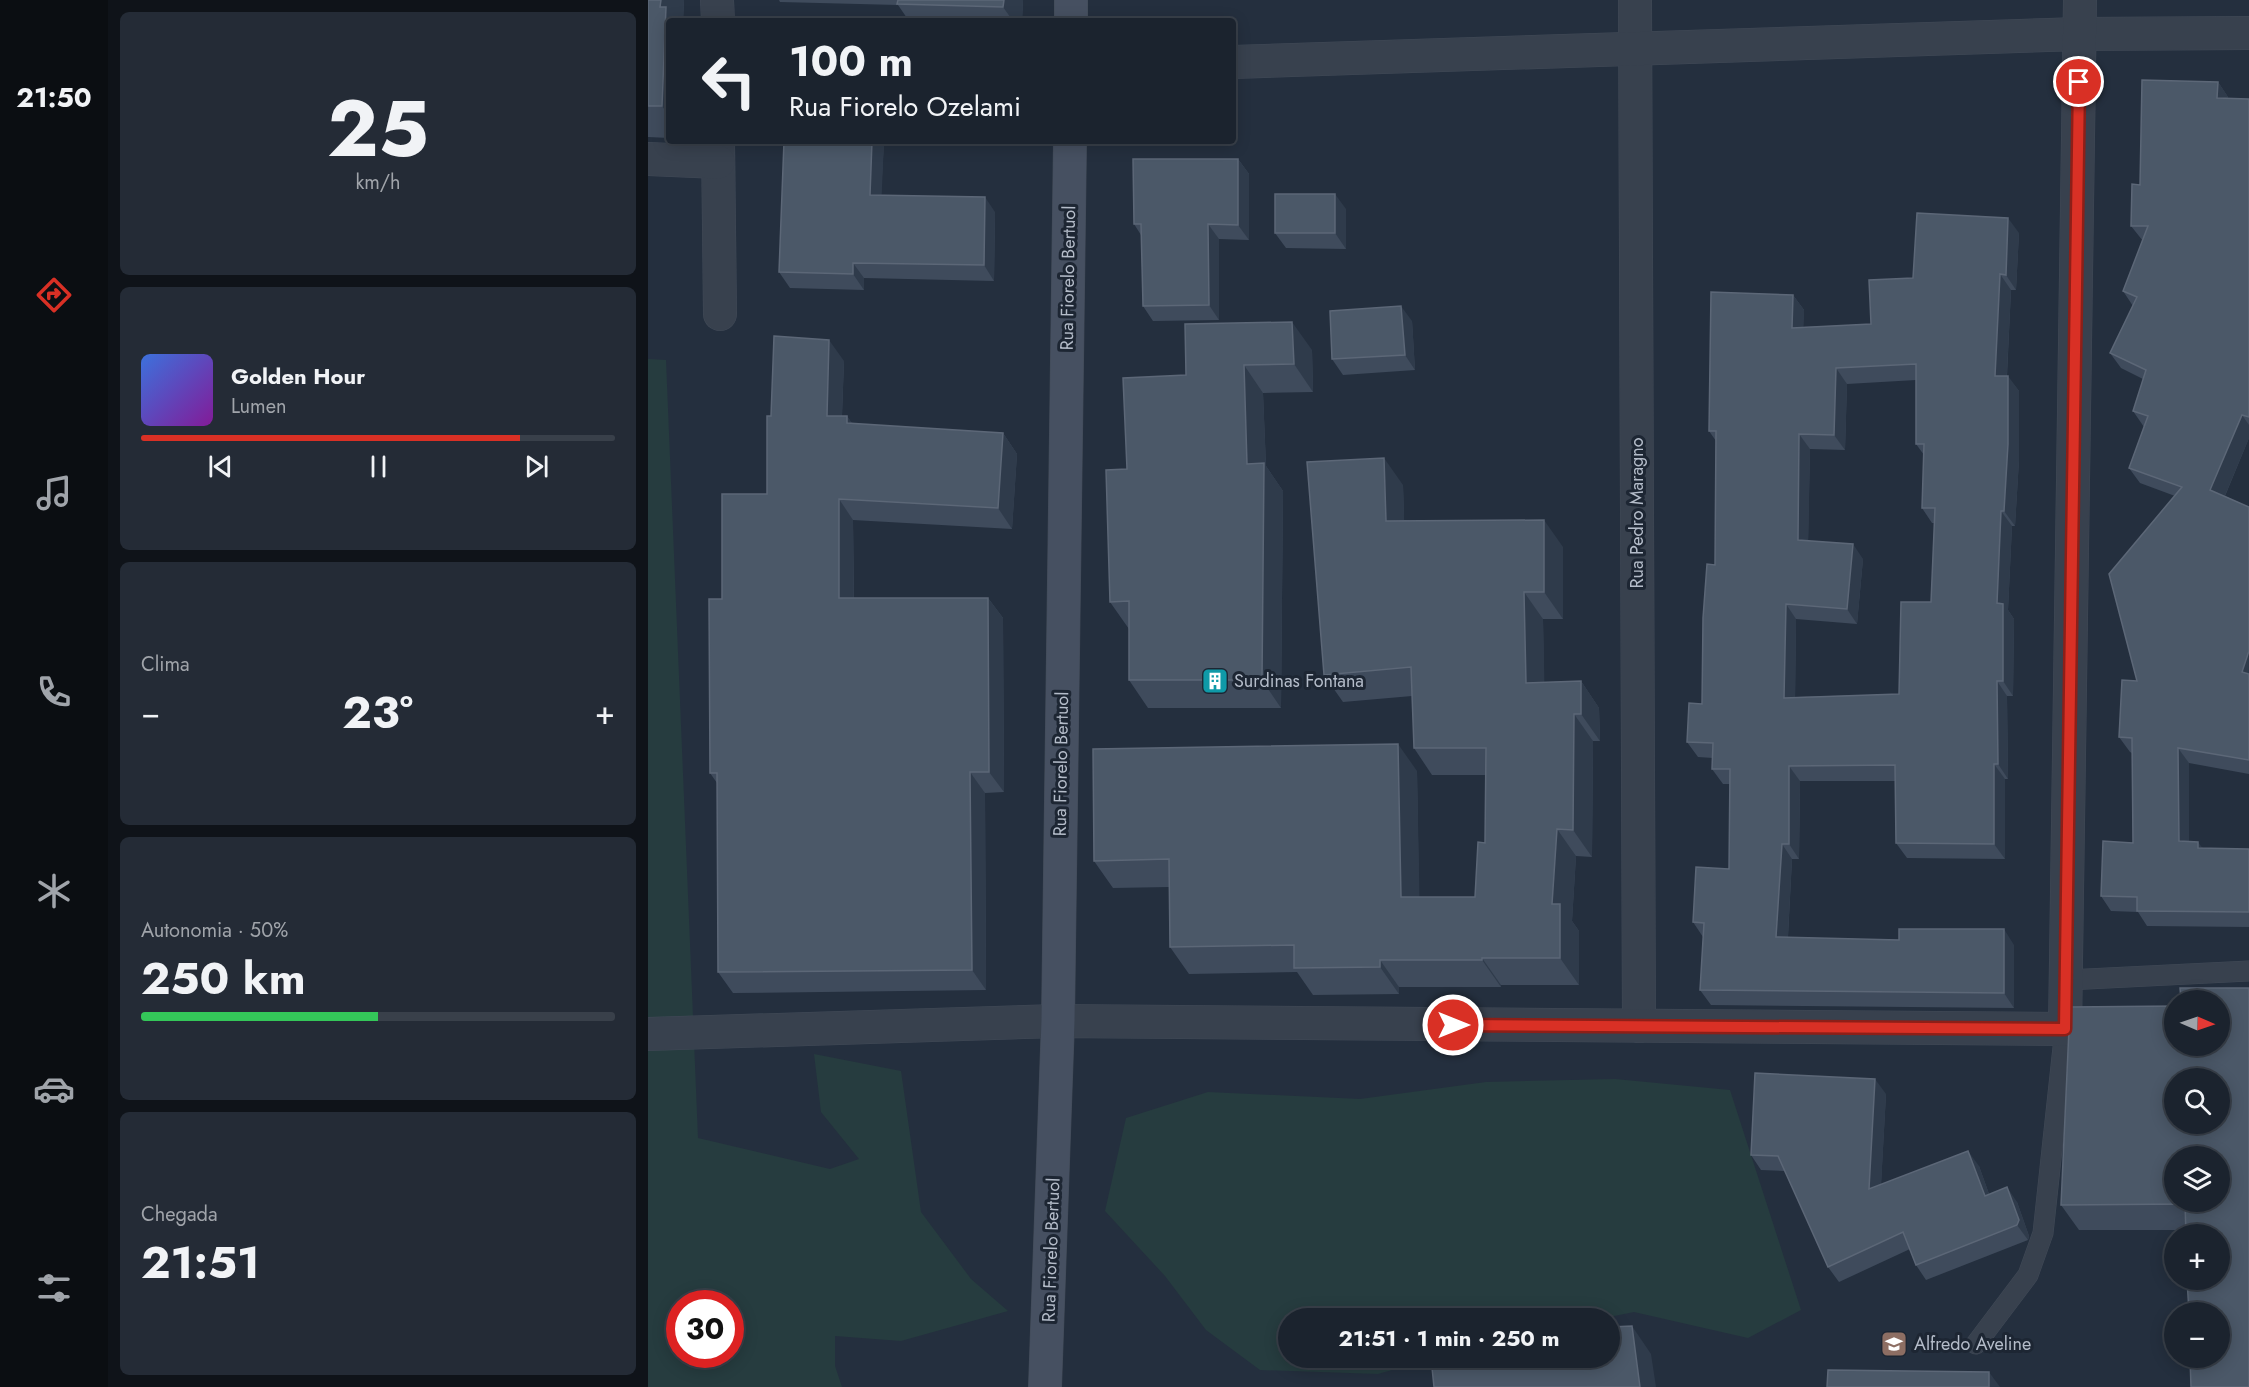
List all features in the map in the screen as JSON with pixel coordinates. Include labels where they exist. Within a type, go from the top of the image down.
[{"type":"main road","points":[[1071,0],[1071,18]]},
{"type":"main road","name":"Rua Fiorelo Bertuol","points":[[1045,1387],[1058,1021],[1070,144]]},
{"type":"street","points":[[717,0],[718,18]]},
{"type":"street","name":"Rua Pedro Maragno","points":[[1635,0],[1640,1026]]},
{"type":"street","points":[[648,1034],[1058,1021],[2065,1029],[2080,0]]},
{"type":"street","points":[[1236,62],[2080,34],[2249,33]]},
{"type":"street","points":[[648,159],[718,152],[720,314]]},
{"type":"lane","points":[[2067,980],[2249,971]]},
{"type":"lane","points":[[1976,1344],[2028,1275],[2043,1233],[2065,1029]]},
{"type":"green space","points":[[648,359],[666,360],[698,1138],[830,1169],[859,1159],[821,1112],[814,1054],[901,1071],[921,1212],[971,1279],[1008,1311],[901,1341],[835,1336],[835,1366],[842,1387],[648,1387]]},
{"type":"green space","points":[[1615,1079],[1730,1090],[1801,1310],[1748,1338],[1634,1312],[1620,1315],[1620,1308],[1278,1308],[1278,1368],[1399,1368],[1378,1374],[1260,1370],[1206,1330],[1165,1276],[1105,1211],[1126,1118],[1208,1092],[1360,1099],[1486,1082]]},
{"type":"building","points":[[648,0],[661,0],[660,7],[666,7],[662,106],[648,106]]},
{"type":"building","points":[[898,0],[1004,0],[1003,7],[897,4]]},
{"type":"building","points":[[2142,80],[2218,82],[2217,98],[2249,99],[2249,417],[2242,415],[2210,490],[2249,507],[2249,651],[2242,672],[2249,674],[2249,760],[2178,748],[2179,841],[2198,842],[2198,848],[2249,849],[2249,912],[2137,911],[2137,897],[2101,896],[2103,841],[2133,843],[2132,738],[2119,737],[2122,680],[2137,681],[2109,574],[2182,487],[2129,468],[2148,416],[2133,411],[2146,370],[2110,353],[2137,297],[2123,291],[2148,226],[2131,226],[2132,184],[2140,185]]},
{"type":"building","points":[[784,144],[872,144],[870,195],[985,197],[984,265],[853,263],[853,274],[779,272]]},
{"type":"building","points":[[1133,159],[1238,159],[1238,225],[1208,224],[1209,305],[1143,306],[1141,224],[1134,224]]},
{"type":"building","points":[[1275,194],[1335,194],[1335,233],[1275,233]]},
{"type":"building","points":[[1917,213],[2008,218],[2006,275],[2000,274],[1995,376],[2008,376],[2008,444],[2004,511],[2001,511],[1997,603],[2003,604],[2003,681],[1997,681],[1998,764],[1994,764],[1994,844],[1896,843],[1895,765],[1789,766],[1789,844],[1782,844],[1776,937],[1899,940],[1899,929],[2004,929],[2004,993],[1700,990],[1704,923],[1693,922],[1696,867],[1729,869],[1730,769],[1712,769],[1713,743],[1687,742],[1689,703],[1702,704],[1703,618],[1707,564],[1715,565],[1716,431],[1709,431],[1711,292],[1793,295],[1792,328],[1871,324],[1869,280],[1913,278]],"holes":[[[1916,364],[1916,444],[1924,444],[1922,508],[1935,508],[1931,602],[1901,602],[1899,694],[1784,698],[1786,604],[1847,609],[1853,544],[1798,540],[1799,434],[1834,435],[1836,368]]]},
{"type":"building","points":[[1401,306],[1405,355],[1332,359],[1330,311]]},
{"type":"building","points":[[1292,322],[1294,364],[1244,365],[1247,464],[1264,463],[1262,680],[1129,680],[1129,601],[1110,602],[1106,470],[1127,469],[1123,378],[1186,375],[1185,324]]},
{"type":"building","points":[[774,336],[829,340],[827,416],[847,416],[847,423],[1003,433],[998,508],[839,499],[839,598],[988,598],[989,772],[970,772],[972,970],[718,972],[717,773],[710,773],[709,599],[722,599],[722,494],[767,494],[767,416],[771,416]]},
{"type":"building","points":[[1384,458],[1386,521],[1544,520],[1544,592],[1524,592],[1526,683],[1581,681],[1581,714],[1574,714],[1573,830],[1557,829],[1552,904],[1560,904],[1560,958],[1380,960],[1380,967],[1294,968],[1294,945],[1170,947],[1169,859],[1094,861],[1093,749],[1398,744],[1401,897],[1475,897],[1478,842],[1485,843],[1486,748],[1414,748],[1411,667],[1324,675],[1307,462]]},
{"type":"building","points":[[2180,988],[2249,988],[2249,1387],[2191,1387],[2190,1368],[2230,1368],[2230,1302],[2188,1302],[2188,1290],[2230,1290],[2230,1224],[2186,1224],[2185,1212],[2230,1212],[2230,1146],[2164,1146],[2164,1204],[2061,1205],[2070,1007],[2164,1006],[2164,1056],[2230,1056],[2230,990],[2180,990]]},
{"type":"building","points":[[1755,1073],[1875,1079],[1869,1189],[1968,1151],[1985,1196],[2007,1187],[2019,1220],[2017,1225],[1916,1265],[1903,1232],[1828,1267],[1778,1156],[1751,1155]]},
{"type":"building","points":[[1632,1326],[1640,1387],[1434,1387],[1432,1368],[1620,1368],[1620,1327]]},
{"type":"building","points":[[1828,1370],[1989,1372],[1989,1387],[1827,1387]]},
{"type":"place","name":"Surdinas Fontana","points":[[1215,681]]},
{"type":"place","name":"Alfredo Aveline","points":[[1894,1344]]},
{"type":"route","points":[[1453,1025],[2065,1029],[2079,82]]}]
